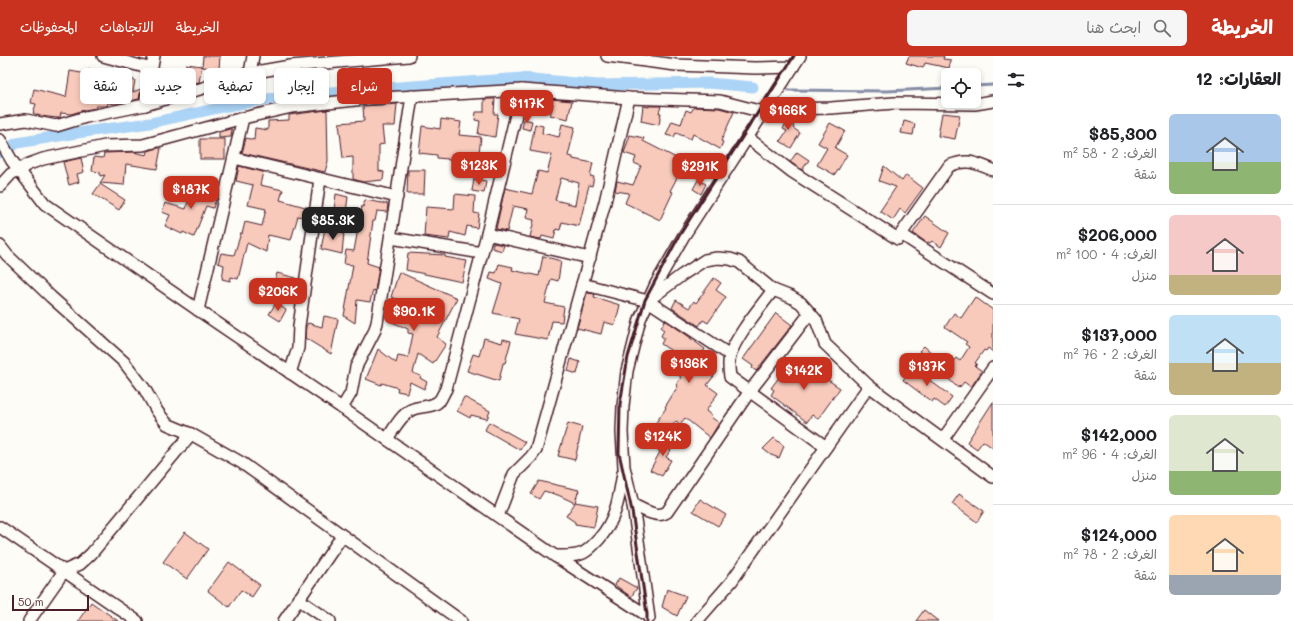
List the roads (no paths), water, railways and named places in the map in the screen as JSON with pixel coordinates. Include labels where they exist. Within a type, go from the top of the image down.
[{"type":"street","points":[[103,56],[148,68]]},
{"type":"street","points":[[152,68],[154,56]]},
{"type":"street","points":[[251,68],[253,56]]},
{"type":"street","points":[[266,70],[290,66],[408,56]]},
{"type":"street","points":[[606,56],[646,59],[676,65],[725,61],[754,68],[793,67]]},
{"type":"street","points":[[649,618],[633,505],[624,467],[622,432],[627,371],[636,335],[648,301],[656,284],[683,237],[800,56]]},
{"type":"street","points":[[0,124],[26,120],[56,126],[86,117],[145,105],[204,89]]},
{"type":"street","points":[[16,165],[29,164],[43,159],[105,146],[143,145],[243,118],[292,108],[364,99],[522,90],[629,98],[720,101],[765,109],[831,108],[894,103],[975,104],[993,101]]},
{"type":"street","points":[[387,440],[402,417],[410,410],[420,406],[431,406],[440,400],[446,389],[487,234],[522,90]]},
{"type":"street","points":[[342,408],[351,393],[356,366],[374,332],[377,323],[412,96]]},
{"type":"street","points":[[498,516],[514,474],[531,458],[536,450],[605,202],[629,98]]},
{"type":"street","points":[[198,310],[243,118]]},
{"type":"street","points":[[747,137],[791,171],[898,239],[949,166],[960,161],[975,163],[993,170]]},
{"type":"street","points":[[0,140],[16,165],[45,204],[555,556],[649,618]]},
{"type":"street","points":[[234,158],[397,197]]},
{"type":"street","points":[[0,186],[11,174],[16,165]]},
{"type":"street","points":[[290,373],[298,348],[299,326],[320,179]]},
{"type":"street","points":[[487,234],[590,258]]},
{"type":"street","points":[[901,234],[993,294]]},
{"type":"street","points":[[391,238],[482,253]]},
{"type":"street","points":[[0,246],[4,259],[51,297],[124,362],[144,388],[156,411],[167,424],[191,434],[242,464],[461,621]]},
{"type":"street","points":[[648,301],[705,260],[717,258],[730,259],[739,262],[773,290],[791,297],[801,303],[820,327],[825,344],[868,386],[993,477]]},
{"type":"street","points":[[582,284],[648,301],[730,356]]},
{"type":"street","points":[[773,290],[739,337],[730,356],[728,367],[730,377],[826,447]]},
{"type":"street","points":[[633,505],[656,515],[661,515],[667,512],[750,391],[810,313]]},
{"type":"street","points":[[943,440],[993,368]]},
{"type":"street","points":[[697,621],[731,582],[868,386]]},
{"type":"street","points":[[29,621],[64,571],[80,564],[91,554],[191,434]]},
{"type":"street","points":[[555,556],[582,554],[604,533],[616,509],[624,467]]},
{"type":"street","points":[[0,527],[137,621]]},
{"type":"street","points":[[284,621],[342,536]]},
{"type":"street","points":[[298,599],[330,621]]},
{"type":"waterway","points":[[0,153],[17,143],[150,123],[228,106],[290,95],[523,78],[597,85],[709,83],[753,87]]},
{"type":"waterway","points":[[981,86],[993,85]]},
{"type":"waterway","points":[[788,90],[887,91],[941,88]]},
{"type":"railway","points":[[647,621],[632,511],[619,453],[620,404],[628,357],[645,300],[679,236],[794,56]]}]
